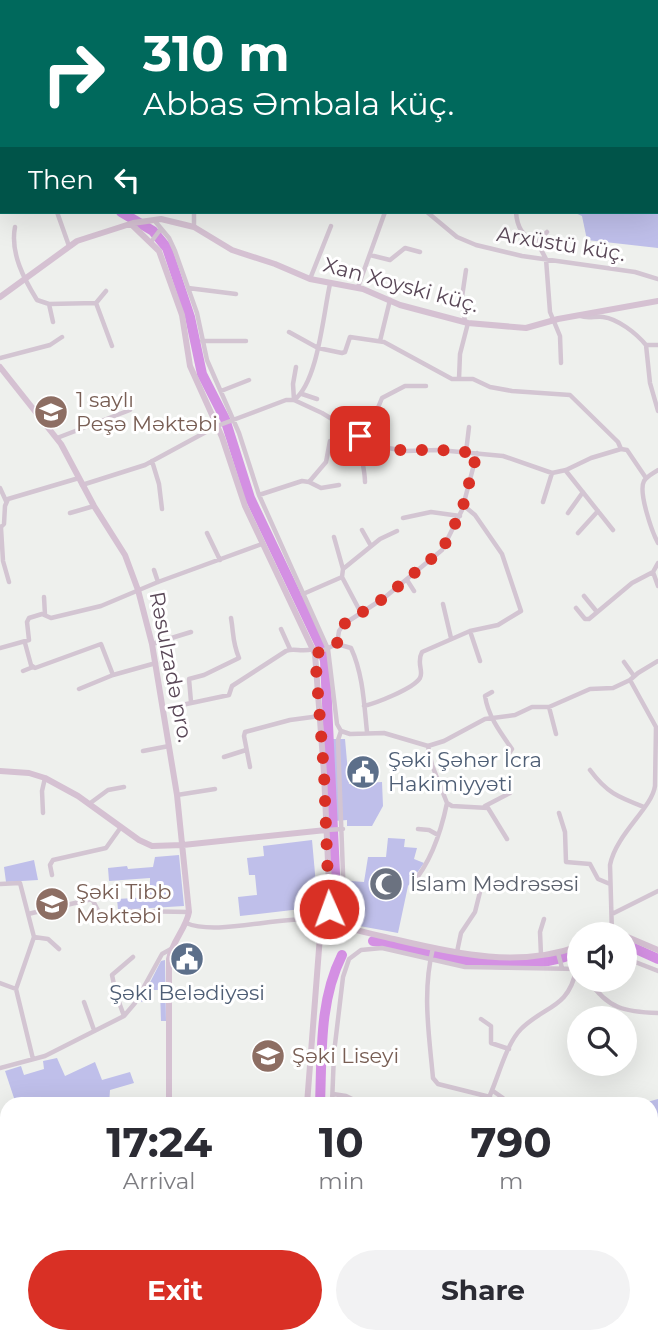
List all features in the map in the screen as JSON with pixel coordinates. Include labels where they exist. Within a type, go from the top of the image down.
[{"type":"street","points":[[58,214],[69,246]]},
{"type":"street","points":[[194,214],[194,227]]},
{"type":"street","points":[[358,288],[385,214]]},
{"type":"street","name":"Arxüstü küç.","points":[[429,214],[466,242],[512,254],[635,272],[658,279]]},
{"type":"street","points":[[516,214],[517,226],[528,238],[537,242],[546,259],[547,288],[552,320],[560,336],[561,363]]},
{"type":"street","points":[[154,219],[159,231],[171,241],[197,313],[207,360],[233,419],[259,495],[328,649],[337,724],[341,731],[350,734],[384,733],[428,746],[444,741],[476,722],[515,715],[532,707],[549,707],[590,689],[613,688],[658,661]]},
{"type":"street","name":"Xan Xoyski küç.","points":[[132,224],[154,219],[183,222],[232,250],[310,279],[358,288],[467,323],[526,328],[552,320],[658,301]]},
{"type":"street","points":[[0,297],[69,246],[90,236],[132,224],[136,231],[153,240],[182,315],[190,366],[217,426],[242,499],[314,651],[329,830],[330,906],[320,936],[308,1097]]},
{"type":"street","points":[[310,279],[331,226]]},
{"type":"street","points":[[15,227],[14,244],[25,280],[37,300],[49,304],[96,303],[106,291]]},
{"type":"street","points":[[153,240],[159,231]]},
{"type":"street","points":[[537,242],[547,232]]},
{"type":"street","points":[[370,255],[390,260],[405,248],[420,252]]},
{"type":"street","points":[[459,379],[458,362],[467,323],[462,298],[466,270]]},
{"type":"street","points":[[6,501],[13,497],[135,469],[233,419],[275,403],[294,400],[302,394],[309,382],[330,284]]},
{"type":"street","points":[[188,288],[236,294]]},
{"type":"street","points":[[380,341],[390,300]]},
{"type":"street","points":[[96,303],[112,346]]},
{"type":"street","points":[[49,304],[53,322]]},
{"type":"street","points":[[580,315],[585,318],[609,318],[633,332],[646,345],[650,383],[658,411]]},
{"type":"street","points":[[289,332],[318,348],[344,353],[351,337],[380,341],[444,376],[473,379],[490,387],[512,391],[570,395],[618,442],[621,449]]},
{"type":"street","points":[[0,358],[42,348],[62,337]]},
{"type":"street","points":[[202,341],[246,341]]},
{"type":"street","points":[[646,345],[658,345]]},
{"type":"street","points":[[294,400],[296,367]]},
{"type":"street","name":"Rəsulzadə pro.","points":[[1,370],[57,438],[80,482],[125,555],[138,590],[156,663],[177,795],[189,912]]},
{"type":"street","points":[[221,391],[249,380]]},
{"type":"street","points":[[365,482],[365,465],[359,445],[382,398],[405,386],[426,386]]},
{"type":"street","points":[[302,394],[317,399]]},
{"type":"street","points":[[294,400],[363,438],[398,450],[477,453],[514,459],[552,473],[621,449],[627,450],[646,478]]},
{"type":"street","points":[[57,438],[130,410]]},
{"type":"street","points":[[466,452],[469,428]]},
{"type":"street","points":[[309,482],[326,462],[330,441]]},
{"type":"street","points":[[337,644],[341,627],[438,555],[460,516],[477,453]]},
{"type":"street","points":[[152,461],[159,484],[162,509]]},
{"type":"street","points":[[566,470],[613,530]]},
{"type":"street","points":[[658,470],[646,478],[643,489],[651,528],[658,543]]},
{"type":"street","points":[[543,502],[552,473]]},
{"type":"street","points":[[259,495],[289,483],[309,482],[321,488],[339,485]]},
{"type":"street","points":[[0,488],[6,501],[4,524],[1,528],[3,561],[9,582]]},
{"type":"street","points":[[568,513],[583,492]]},
{"type":"street","points":[[364,706],[382,701],[418,681],[421,673],[418,663],[422,652],[450,638],[498,625],[522,608],[502,554],[475,515],[463,505]]},
{"type":"street","points":[[70,513],[94,506]]},
{"type":"street","points":[[578,533],[598,511]]},
{"type":"street","points":[[403,518],[431,512],[460,516]]},
{"type":"street","points":[[362,530],[371,546]]},
{"type":"street","points":[[343,569],[371,546],[397,531]]},
{"type":"street","points":[[207,533],[220,560]]},
{"type":"street","points":[[334,537],[343,569],[342,577],[361,613]]},
{"type":"street","points":[[25,643],[30,638],[28,619],[45,615],[51,618],[102,607],[158,582],[262,544]]},
{"type":"street","points":[[576,608],[585,619],[589,619],[632,583],[653,572],[658,563]]},
{"type":"street","points":[[153,570],[158,582]]},
{"type":"street","points":[[653,572],[658,586]]},
{"type":"street","points":[[303,594],[342,577]]},
{"type":"street","points":[[407,580],[414,591]]},
{"type":"street","points":[[584,596],[597,612]]},
{"type":"street","points":[[44,597],[45,615]]},
{"type":"street","points":[[443,604],[450,638]]},
{"type":"street","points":[[191,702],[189,679],[204,675],[239,658],[232,644],[234,635],[231,618]]},
{"type":"street","points":[[281,629],[290,649]]},
{"type":"street","points":[[470,631],[480,661]]},
{"type":"street","points":[[152,644],[191,632]]},
{"type":"street","points":[[0,648],[16,642],[25,643]]},
{"type":"street","points":[[25,643],[33,667]]},
{"type":"street","points":[[23,671],[41,667],[101,644],[113,674]]},
{"type":"street","points":[[163,709],[229,695],[231,687],[290,649],[304,652],[328,649],[337,644],[347,645],[353,651],[360,673],[367,732]]},
{"type":"street","points":[[612,922],[612,854],[644,807],[656,798],[657,727],[624,662]]},
{"type":"street","points":[[79,689],[113,674],[156,663]]},
{"type":"street","points":[[492,692],[485,696],[492,717],[512,749],[506,758]]},
{"type":"street","points":[[549,707],[556,734]]},
{"type":"street","points":[[250,767],[245,732],[290,720],[320,716]]},
{"type":"street","points":[[341,731],[338,740],[345,927]]},
{"type":"street","points":[[143,751],[169,746]]},
{"type":"street","points":[[412,884],[428,859],[447,803],[432,765],[428,746]]},
{"type":"street","points":[[224,757],[247,750]]},
{"type":"street","points":[[590,770],[602,787],[615,796],[644,807]]},
{"type":"street","points":[[0,771],[29,773],[45,778],[152,846],[340,829]]},
{"type":"street","points":[[43,813],[41,791],[45,778]]},
{"type":"street","points":[[89,804],[108,790],[124,787]]},
{"type":"street","points":[[177,795],[215,789]]},
{"type":"street","points":[[447,803],[452,806],[484,806],[510,793]]},
{"type":"street","points":[[484,806],[507,839]]},
{"type":"street","points":[[559,813],[565,832],[566,862],[590,863],[597,879],[610,884]]},
{"type":"street","points":[[52,875],[50,865],[53,860],[106,848],[121,827]]},
{"type":"street","points":[[418,829],[429,830],[438,835]]},
{"type":"street","points":[[0,884],[20,883],[34,937],[16,989],[33,1059]]},
{"type":"street","points":[[457,953],[461,933],[475,912],[482,884]]},
{"type":"street","points":[[612,915],[658,891]]},
{"type":"street","points":[[28,914],[88,899],[94,900],[100,916],[130,911],[189,912],[186,923],[171,949],[169,1097]]},
{"type":"street","points":[[186,923],[203,928],[299,919],[324,921],[457,953],[495,957],[541,956],[567,951]]},
{"type":"street","points":[[541,956],[540,932],[544,919]]},
{"type":"street","points":[[34,937],[48,939],[59,949]]},
{"type":"street","points":[[637,941],[658,950]]},
{"type":"street","points":[[333,1097],[339,1002],[345,968],[349,959],[362,950],[374,947],[395,950],[484,969],[567,967]]},
{"type":"street","points":[[0,1068],[55,1051],[124,1016],[135,1003],[162,954],[171,949]]},
{"type":"street","points":[[433,949],[426,1000],[435,1082],[456,1090],[490,1097],[509,1049],[521,1029],[560,1002],[569,992]]},
{"type":"street","points":[[559,954],[561,966]]},
{"type":"street","points":[[124,1016],[112,975],[133,957]]},
{"type":"street","points":[[637,963],[658,971]]},
{"type":"street","points":[[0,983],[16,989]]},
{"type":"street","points":[[598,992],[603,999],[625,1011],[658,1013]]},
{"type":"street","points":[[84,1002],[94,1030]]},
{"type":"street","points":[[481,1019],[491,1026],[491,1043],[509,1049]]},
{"type":"street","points":[[493,1091],[502,1097]]},
{"type":"street","points":[[333,1094],[348,1097]]},
{"type":"shaded area","points":[[578,214],[658,214],[658,248],[587,240],[582,216]]},
{"type":"shaded area","points":[[331,739],[345,739],[349,784],[382,782],[383,806],[372,826],[347,826],[347,820],[335,821]]},
{"type":"shaded area","points":[[388,838],[405,839],[404,847],[417,848],[414,859],[424,863],[408,886],[398,933],[354,925],[350,917],[350,881],[364,882],[368,857],[386,857]]},
{"type":"shaded area","points":[[312,840],[318,907],[240,916],[238,897],[257,895],[255,875],[249,875],[247,858],[264,856],[263,846]]},
{"type":"shaded area","points":[[179,855],[184,906],[118,910],[117,899],[150,897],[150,878],[109,881],[108,868],[153,867],[155,857]]},
{"type":"shaded area","points":[[34,860],[38,880],[6,882],[4,867]]},
{"type":"shaded area","points":[[165,960],[166,1021],[161,1021],[160,990],[148,990],[147,1001],[140,1002],[161,961]]},
{"type":"shaded area","points":[[57,1058],[65,1076],[95,1062],[102,1080],[130,1072],[134,1083],[110,1090],[110,1097],[14,1097],[5,1071],[21,1066],[24,1075],[44,1069],[43,1061]]},
{"type":"waterway","points":[[124,214],[153,231],[167,248],[190,317],[202,374],[225,419],[250,498],[321,647],[325,661],[337,915]]},
{"type":"waterway","points":[[373,941],[460,960],[494,964],[529,964],[567,956]]},
{"type":"waterway","points":[[637,949],[658,959]]},
{"type":"waterway","points":[[320,1097],[325,1009],[342,955]]},
{"type":"place","name":"1 saylı Peşə Məktəbi","points":[[51,412]]},
{"type":"place","name":"Şəki Şəhər İcra Hakimiyyəti","points":[[363,772]]},
{"type":"place","name":"İslam Mədrəsəsi","points":[[386,884]]},
{"type":"place","name":"Şəki Tibb Məktəbi","points":[[52,904]]},
{"type":"place","name":"Şəki Belədiyəsi","points":[[187,959]]},
{"type":"place","name":"Şəki Liseyi","points":[[268,1056]]},
{"type":"route","points":[[329,909],[324,773],[315,654],[337,644],[339,631],[344,624],[384,598],[438,555],[460,516],[477,453],[398,450],[360,436]]}]
